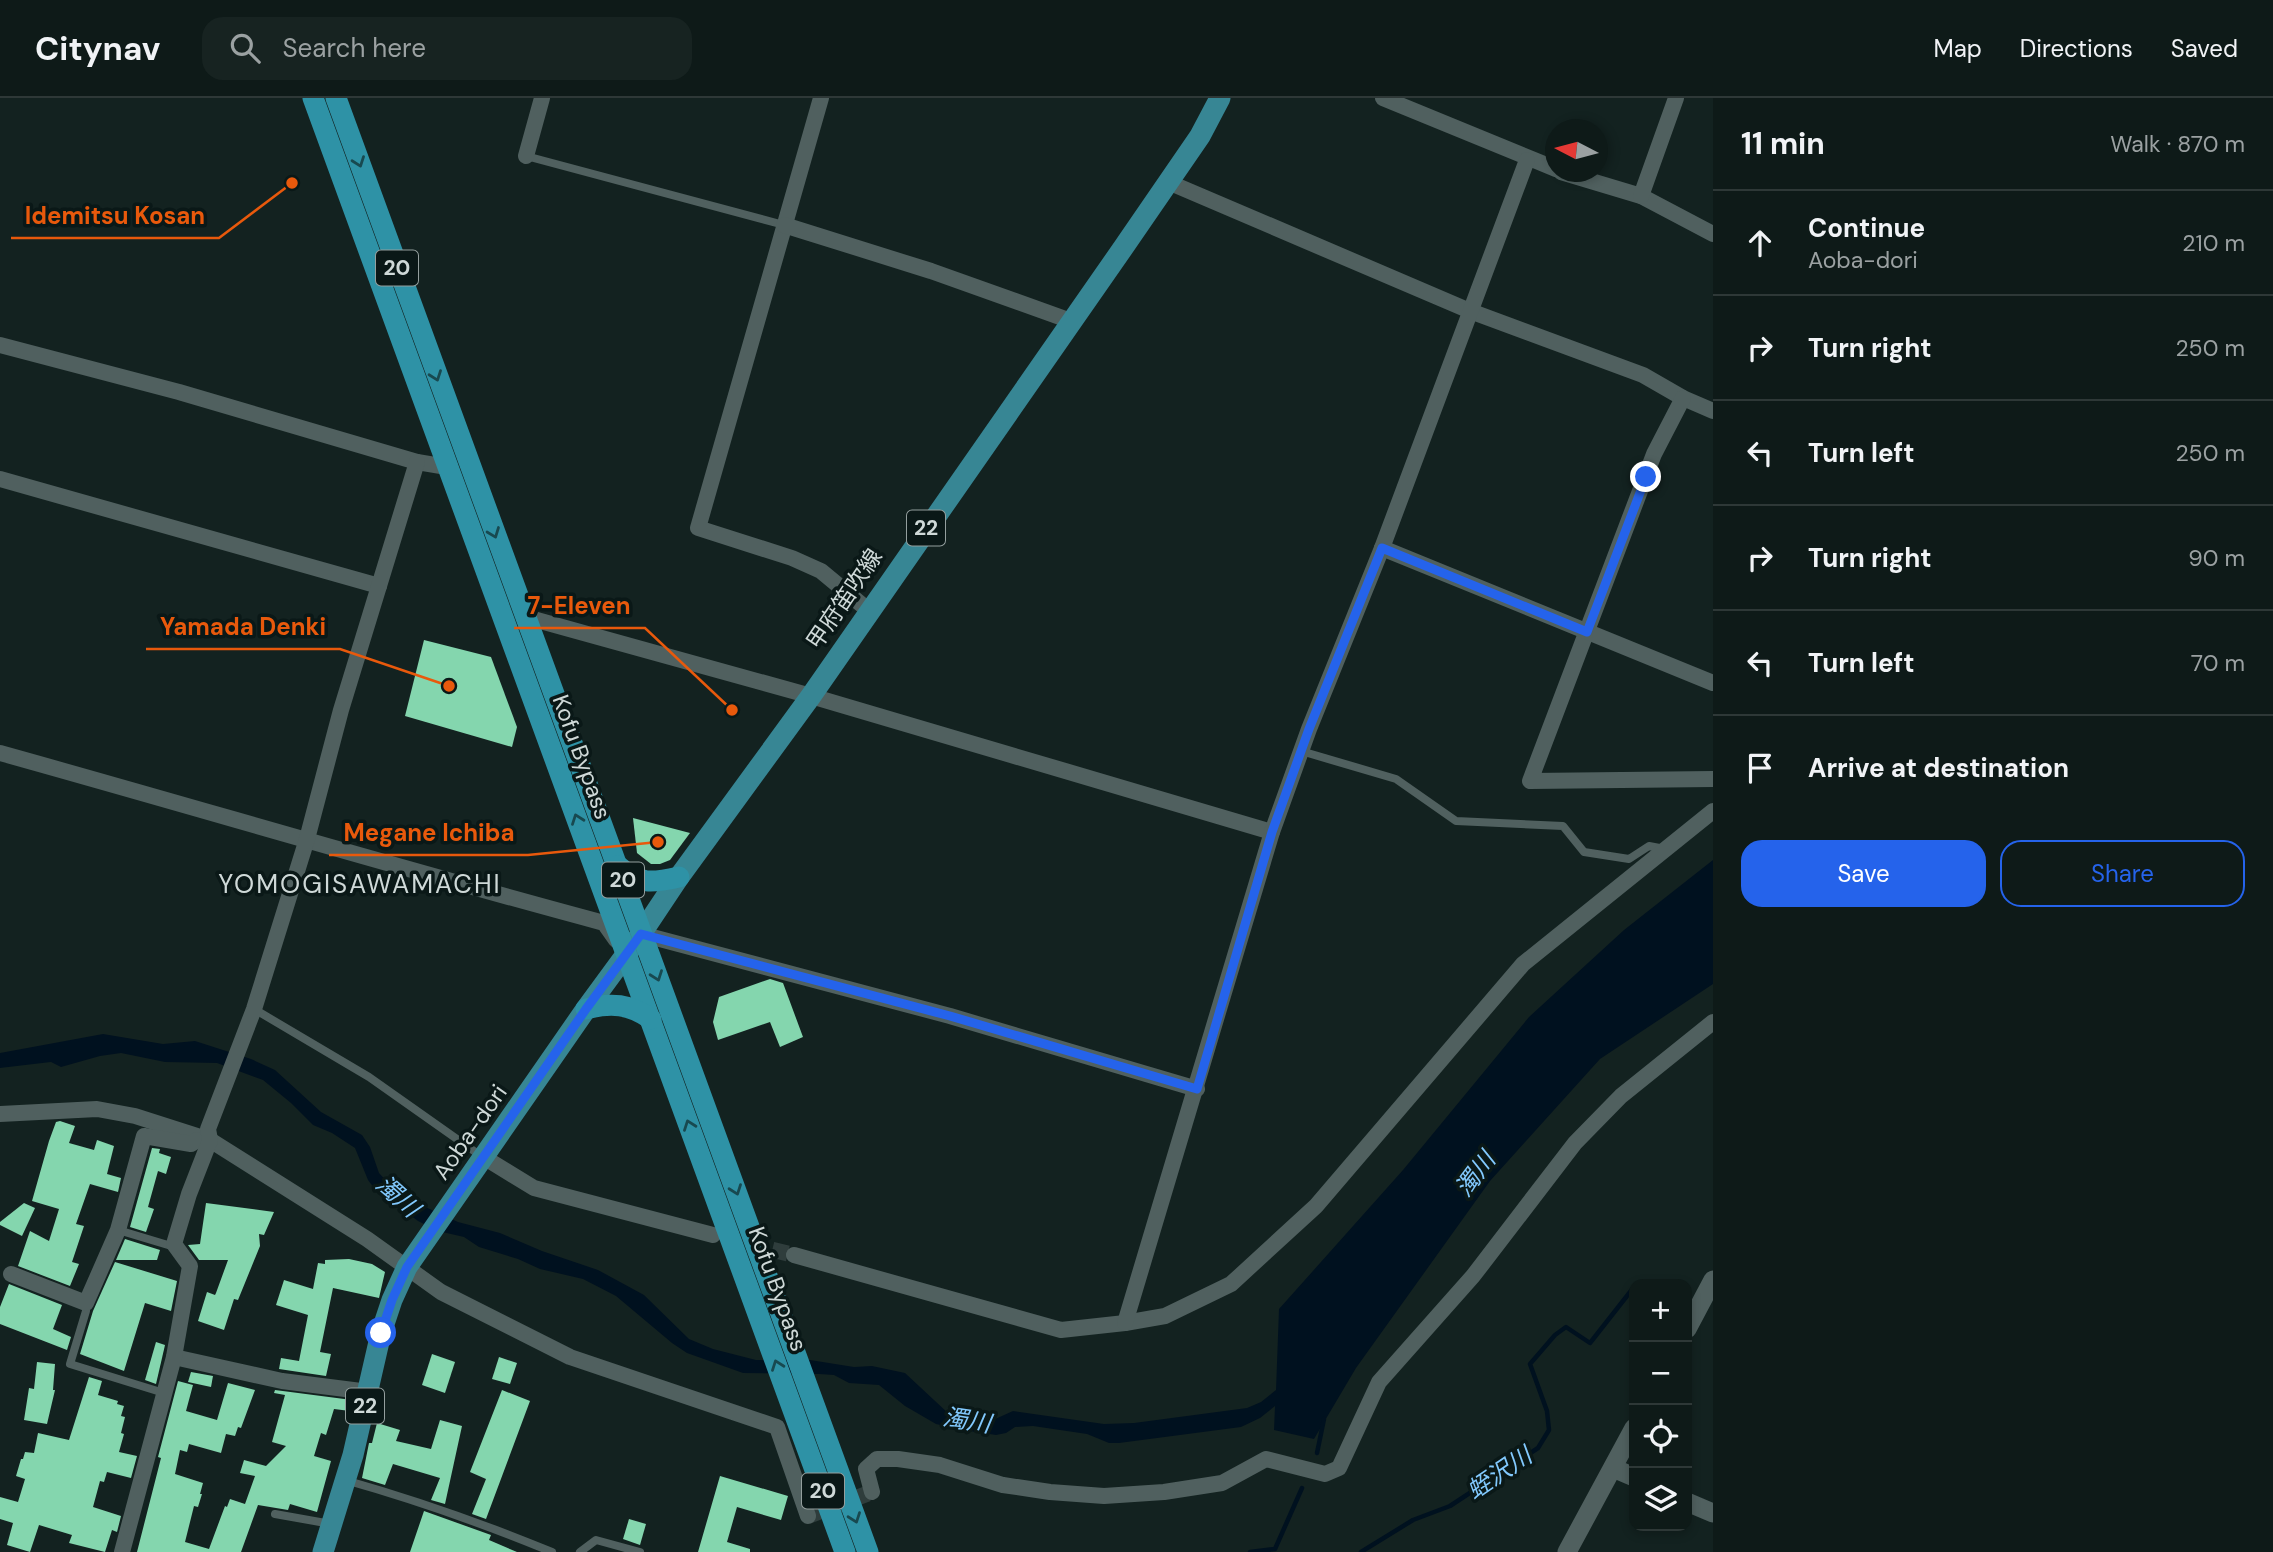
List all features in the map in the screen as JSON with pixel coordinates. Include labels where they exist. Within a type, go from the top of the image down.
[{"type":"highway","name":"Kofu Bypass","points":[[313,98],[845,1552]]},
{"type":"highway","name":"Kofu Bypass","points":[[336,98],[867,1552]]},
{"type":"highway","points":[[618,866],[633,878],[662,880],[679,877]]},
{"type":"highway","points":[[586,1009],[603,1004],[620,1004],[651,1019]]},
{"type":"main road","name":"甲府笛吹線","points":[[626,954],[811,696],[868,610],[1200,136],[1220,98]]},
{"type":"main road","name":"Aoba-dori","points":[[323,1552],[369,1392],[381,1333],[392,1300],[409,1264],[626,954]]},
{"type":"street","points":[[526,156],[542,98]]},
{"type":"street","points":[[821,98],[698,528],[792,558],[821,571],[868,610]]},
{"type":"street","points":[[1383,98],[1545,166]]},
{"type":"street","points":[[1641,196],[1676,98]]},
{"type":"street","points":[[1125,1323],[1272,832],[1527,160]]},
{"type":"street","points":[[1168,182],[1470,311],[1643,375],[1683,398],[1713,411]]},
{"type":"street","points":[[1594,182],[1641,196],[1713,234]]},
{"type":"street","points":[[784,225],[931,271],[1071,321]]},
{"type":"street","points":[[0,345],[179,392],[417,461],[446,463]]},
{"type":"street","points":[[1683,398],[1654,454],[1530,781],[1713,779]]},
{"type":"street","points":[[122,1552],[174,1357],[190,1266],[174,1244],[207,1136],[252,1014],[307,839],[341,710],[417,461]]},
{"type":"street","points":[[0,479],[379,586]]},
{"type":"street","points":[[1382,548],[1713,683]]},
{"type":"street","points":[[526,617],[811,696],[1272,832]]},
{"type":"street","points":[[0,753],[307,839],[438,879],[604,923],[626,954]]},
{"type":"street","points":[[794,1255],[1061,1330],[1165,1316],[1231,1284],[1316,1206],[1524,964],[1713,810]]},
{"type":"street","points":[[641,934],[950,1016],[1197,1089]]},
{"type":"street","points":[[872,1492],[866,1469],[877,1459],[940,1465],[1003,1485],[1104,1496],[1164,1492],[1222,1483],[1266,1459],[1325,1474],[1339,1468],[1379,1382],[1473,1276],[1575,1143],[1621,1096],[1713,1022]]},
{"type":"street","points":[[0,1114],[97,1109],[135,1116],[207,1136],[409,1264],[441,1292],[570,1357],[777,1427],[808,1516]]},
{"type":"street","points":[[11,1275],[86,1303],[118,1230],[144,1136],[191,1144],[207,1136]]},
{"type":"street","points":[[482,1161],[534,1188],[713,1235]]},
{"type":"street","points":[[1692,1320],[1713,1280]]},
{"type":"street","points":[[174,1357],[282,1381],[369,1392]]},
{"type":"street","points":[[1567,1552],[1629,1438]]},
{"type":"street","points":[[1613,1468],[1629,1476]]},
{"type":"street","points":[[1692,1504],[1713,1513]]},
{"type":"lane","points":[[526,156],[784,225]]},
{"type":"lane","points":[[1301,751],[1396,779],[1456,821],[1563,826],[1584,852],[1629,859],[1649,846],[1665,849]]},
{"type":"lane","points":[[252,1014],[369,1077],[482,1161]]},
{"type":"lane","points":[[118,1230],[168,1245],[174,1244]]},
{"type":"lane","points":[[86,1303],[70,1364],[164,1393]]},
{"type":"lane","points":[[345,1480],[416,1500],[552,1552]]},
{"type":"lane","points":[[275,1514],[332,1524]]},
{"type":"lane","points":[[580,1552],[596,1540],[640,1552]]},
{"type":"water","name":"濁川","points":[[1713,860],[1713,984],[1600,1059],[1490,1181],[1356,1368],[1314,1439],[1274,1430],[1275,1406],[1260,1418],[1241,1427],[1119,1443],[1109,1443],[1087,1434],[1033,1426],[1015,1427],[996,1435],[936,1424],[905,1406],[879,1385],[849,1383],[834,1375],[743,1373],[687,1353],[616,1296],[583,1279],[540,1269],[418,1221],[374,1188],[355,1148],[332,1133],[313,1125],[263,1080],[217,1063],[165,1062],[121,1053],[61,1067],[51,1062],[0,1068],[0,1053],[103,1034],[163,1044],[195,1041],[251,1059],[275,1070],[321,1112],[362,1135],[370,1147],[379,1173],[390,1185],[421,1205],[458,1222],[500,1233],[598,1270],[644,1295],[689,1339],[713,1349],[756,1360],[810,1360],[854,1367],[872,1366],[905,1373],[949,1414],[975,1420],[993,1420],[1013,1411],[1104,1424],[1134,1423],[1247,1408],[1261,1402],[1276,1390],[1279,1309],[1403,1170],[1529,1017],[1624,930]]},
{"type":"building","points":[[424,640],[491,657],[517,727],[512,747],[405,716]]},
{"type":"building","points":[[633,818],[690,833],[670,860],[651,864],[637,853]]},
{"type":"building","points":[[770,979],[783,983],[803,1037],[780,1047],[770,1022],[718,1040],[713,1022],[719,997]]},
{"type":"building","points":[[56,1122],[75,1126],[69,1143],[94,1150],[97,1140],[114,1146],[107,1174],[121,1178],[118,1192],[90,1184],[76,1224],[84,1226],[72,1262],[79,1264],[70,1286],[18,1266],[30,1231],[49,1241],[59,1209],[32,1201],[49,1141]]},
{"type":"building","points":[[152,1148],[160,1149],[159,1153],[171,1157],[166,1174],[158,1171],[148,1207],[154,1209],[146,1232],[130,1227]]},
{"type":"building","points":[[24,1203],[35,1208],[22,1236],[0,1225],[0,1222]]},
{"type":"building","points":[[206,1203],[274,1212],[264,1235],[259,1234],[260,1246],[238,1300],[234,1299],[224,1330],[198,1321],[207,1292],[215,1295],[228,1260],[199,1260],[188,1245],[200,1244]]},
{"type":"building","points":[[125,1239],[160,1250],[157,1260],[116,1260]]},
{"type":"building","points":[[349,1259],[372,1264],[385,1272],[379,1298],[333,1288],[320,1352],[331,1354],[326,1376],[279,1369],[281,1358],[299,1361],[308,1315],[276,1305],[284,1280],[313,1289],[318,1263]]},
{"type":"building","points":[[115,1262],[177,1281],[171,1311],[145,1303],[124,1371],[80,1354],[93,1311]]},
{"type":"building","points":[[9,1284],[62,1305],[53,1329],[71,1337],[67,1350],[0,1324],[0,1307]]},
{"type":"building","points":[[156,1342],[165,1345],[156,1384],[145,1380]]},
{"type":"building","points":[[432,1354],[455,1362],[445,1393],[422,1385]]},
{"type":"building","points":[[499,1357],[517,1363],[510,1384],[492,1379]]},
{"type":"building","points":[[37,1362],[55,1364],[55,1390],[47,1424],[24,1420],[29,1388],[34,1389]]},
{"type":"building","points":[[191,1372],[213,1376],[211,1387],[188,1382]]},
{"type":"building","points":[[89,1377],[102,1381],[98,1395],[118,1401],[117,1404],[124,1406],[121,1416],[125,1417],[121,1433],[124,1434],[119,1452],[137,1456],[131,1478],[107,1472],[104,1482],[100,1481],[93,1507],[121,1516],[117,1532],[112,1530],[105,1552],[69,1543],[72,1535],[39,1525],[30,1552],[7,1545],[13,1523],[0,1519],[0,1497],[18,1502],[25,1479],[16,1476],[25,1452],[34,1453],[38,1433],[69,1440]]},
{"type":"building","points":[[178,1381],[193,1385],[186,1411],[217,1420],[228,1383],[255,1390],[241,1428],[238,1427],[235,1436],[226,1434],[221,1453],[189,1444],[187,1452],[180,1450],[175,1474],[203,1483],[202,1494],[198,1507],[194,1506],[185,1542],[209,1549],[230,1499],[245,1504],[255,1476],[240,1473],[244,1460],[266,1466],[286,1446],[272,1442],[285,1395],[274,1393],[275,1390],[352,1400],[350,1411],[334,1409],[326,1435],[321,1433],[314,1456],[331,1461],[317,1512],[290,1504],[288,1510],[258,1505],[241,1552],[137,1552]]},
{"type":"building","points":[[502,1390],[530,1401],[486,1519],[472,1514],[486,1479],[470,1472]]},
{"type":"building","points":[[440,1420],[462,1426],[445,1504],[431,1500],[440,1478],[393,1464],[385,1485],[362,1478],[369,1443],[372,1443],[377,1423],[400,1430],[396,1441],[431,1449]]},
{"type":"building","points":[[720,1476],[788,1496],[781,1520],[737,1507],[727,1542],[750,1549],[750,1552],[698,1552]]},
{"type":"building","points":[[424,1511],[491,1535],[489,1540],[517,1552],[410,1552]]},
{"type":"building","points":[[629,1519],[646,1524],[640,1545],[623,1539]]},
{"type":"waterway","name":"蛭沢川","points":[[1361,1552],[1413,1520],[1450,1506],[1538,1448],[1549,1430],[1547,1411],[1530,1364],[1555,1335],[1566,1327],[1590,1343],[1629,1293]]},
{"type":"waterway","points":[[1317,1453],[1324,1419]]},
{"type":"waterway","points":[[1250,1552],[1275,1549],[1302,1488]]},
{"type":"tunnel","points":[[749,1244],[794,1255]]},
{"type":"tunnel","points":[[808,1516],[872,1492]]},
{"type":"place","name":"Idemitsu Kosan","points":[[292,183]]},
{"type":"place","name":"Yamada Denki","points":[[449,686]]},
{"type":"place","name":"7-Eleven","points":[[732,710]]},
{"type":"place","name":"Megane Ichiba","points":[[658,842]]},
{"type":"district","name":"YOMOGISAWAMACHI","points":[[360,884]]},
{"type":"route","points":[[381,1333],[407,1267],[641,934],[950,1016],[1197,1089],[1272,832],[1309,729],[1382,548],[1587,632],[1646,477]]}]
